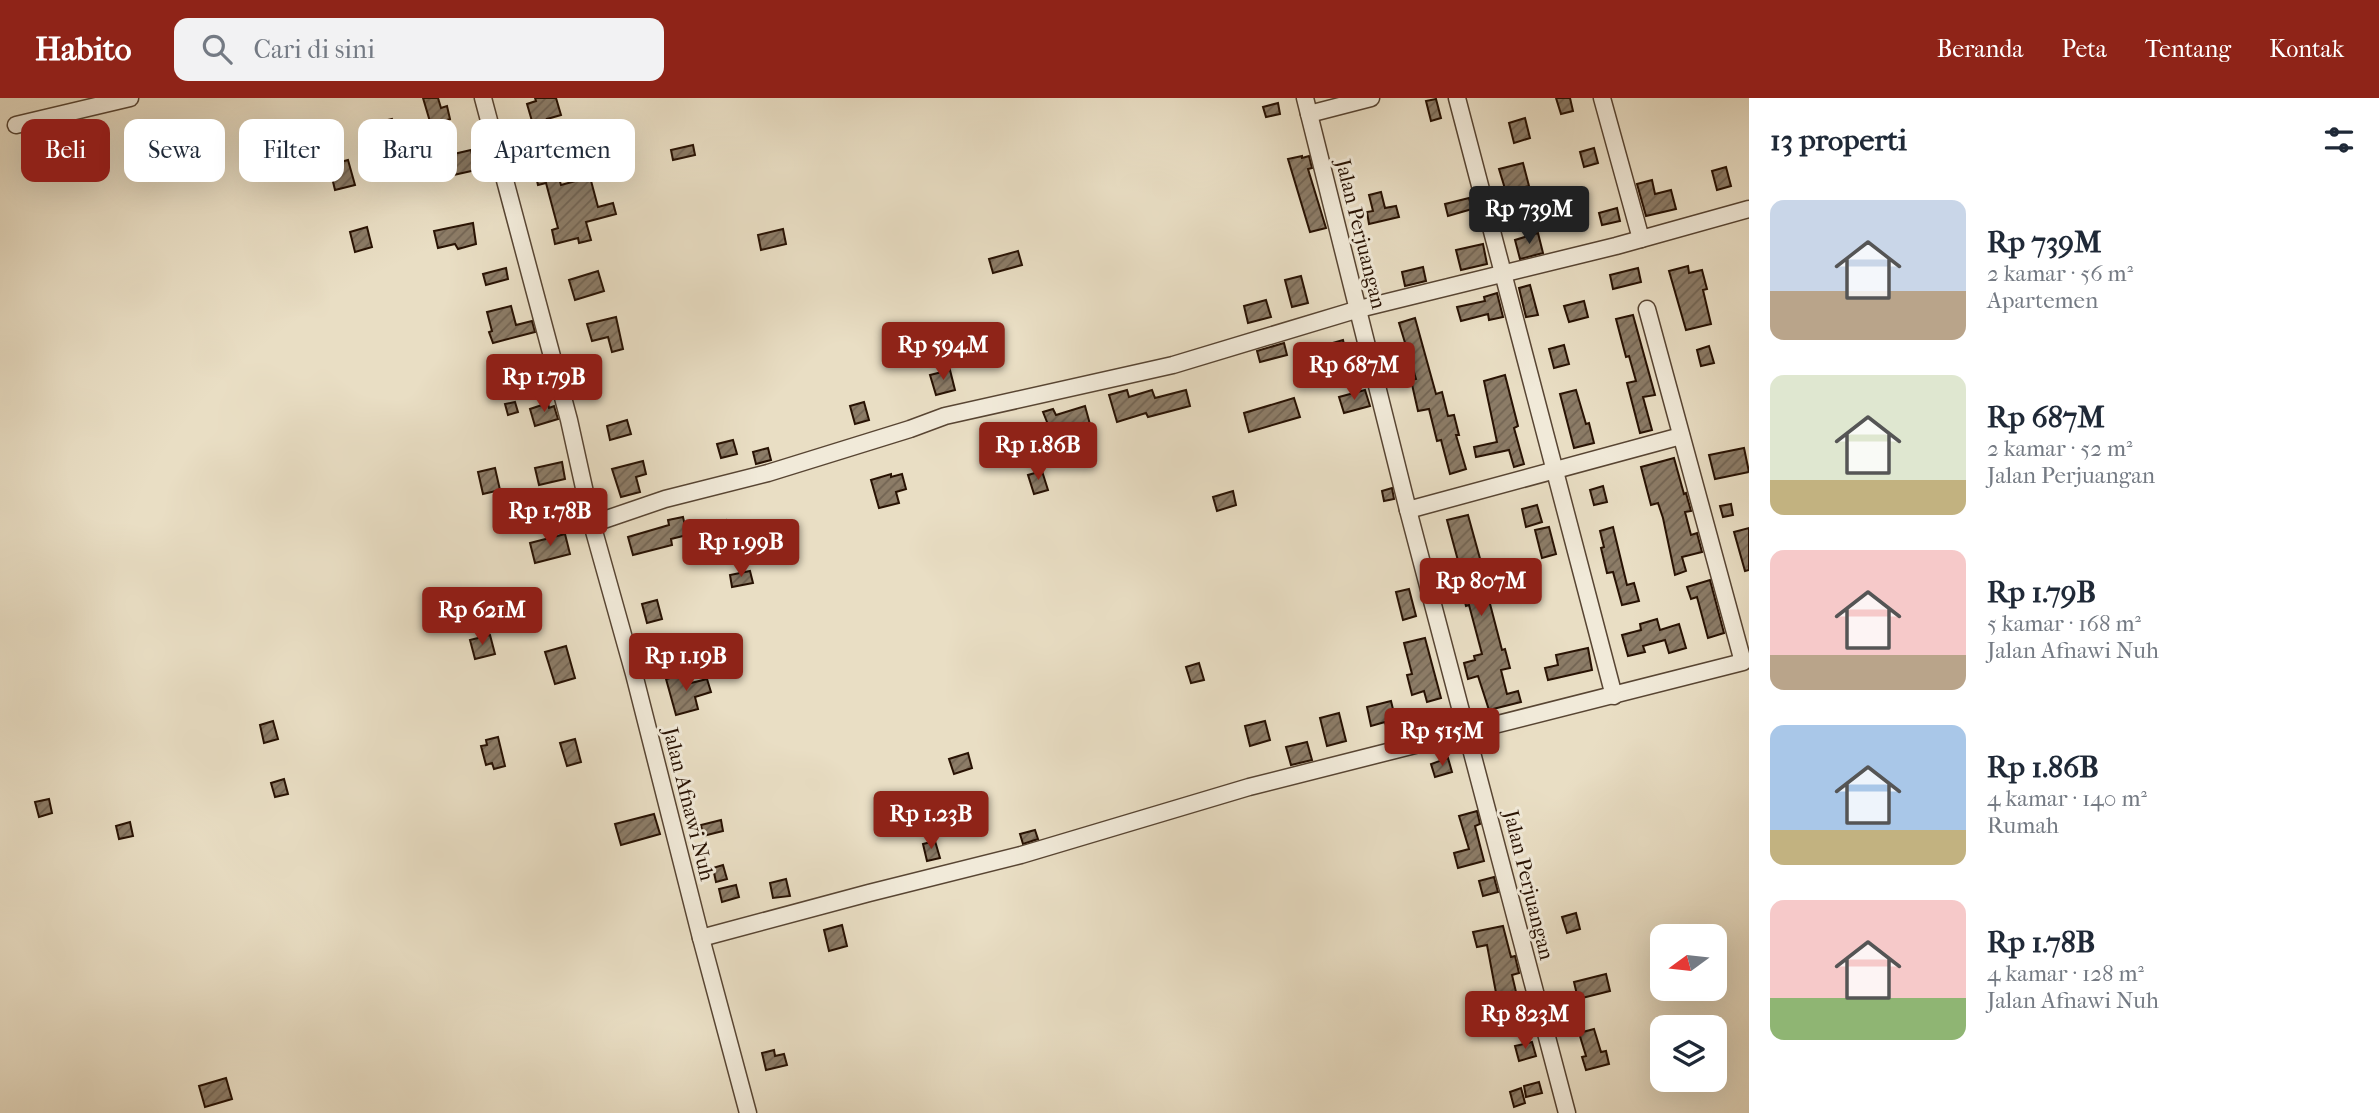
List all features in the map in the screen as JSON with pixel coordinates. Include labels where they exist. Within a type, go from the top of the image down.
[{"type":"street","points":[[16,125],[130,98]]},
{"type":"street","name":"Jalan Afnawi Nuh","points":[[482,98],[569,420],[592,524],[634,674],[748,1113]]},
{"type":"street","points":[[1307,106],[1371,98]]},
{"type":"street","points":[[1457,98],[1614,695]]},
{"type":"street","points":[[1602,98],[1641,239]]},
{"type":"street","name":"Jalan Perjuangan","points":[[1307,106],[1408,510],[1567,1113]]},
{"type":"street","points":[[592,524],[703,488],[768,473],[945,416],[1173,365],[1359,309],[1641,239],[1749,209]]},
{"type":"street","points":[[701,938],[869,892],[1021,855],[1249,788],[1743,662],[1647,309]]},
{"type":"street","points":[[1408,510],[1681,436]]},
{"type":"building","points":[[423,98],[438,98],[441,108],[447,106],[450,119],[429,119]]},
{"type":"building","points":[[535,98],[556,98],[561,115],[531,119],[527,104],[536,101]]},
{"type":"building","points":[[1556,98],[1570,98],[1573,111],[1561,114]]},
{"type":"building","points":[[1436,99],[1441,118],[1431,121],[1426,101]]},
{"type":"building","points":[[1278,103],[1280,114],[1266,117],[1263,107]]},
{"type":"building","points":[[1525,118],[1530,138],[1514,143],[1509,123]]},
{"type":"building","points":[[693,145],[695,155],[673,160],[671,150]]},
{"type":"building","points":[[1594,148],[1598,163],[1584,167],[1580,152]]},
{"type":"building","points":[[471,150],[471,171],[457,174],[457,153]]},
{"type":"building","points":[[1309,156],[1312,168],[1308,169],[1326,228],[1310,232],[1288,159]]},
{"type":"building","points":[[348,160],[355,185],[335,190],[333,182],[344,182],[344,161]]},
{"type":"building","points":[[1523,163],[1529,186],[1506,192],[1499,169]]},
{"type":"building","points":[[1726,167],[1731,186],[1717,190],[1712,171]]},
{"type":"building","points":[[1652,180],[1655,194],[1671,190],[1676,209],[1646,216],[1637,184]]},
{"type":"building","points":[[537,182],[560,182],[561,185],[591,182],[598,207],[613,203],[616,214],[586,222],[591,240],[579,243],[578,238],[555,244],[552,230],[558,228],[546,183],[538,185]]},
{"type":"building","points":[[1381,192],[1385,208],[1396,206],[1399,217],[1369,224],[1367,212],[1373,211],[1369,195]]},
{"type":"building","points":[[1469,198],[1472,209],[1448,216],[1445,204]]},
{"type":"building","points":[[1617,208],[1620,221],[1602,225],[1599,213]]},
{"type":"building","points":[[473,223],[476,244],[458,249],[455,244],[438,248],[434,231]]},
{"type":"building","points":[[367,227],[372,247],[355,252],[350,232]]},
{"type":"building","points":[[783,229],[786,244],[761,250],[758,235]]},
{"type":"building","points":[[1538,233],[1543,253],[1520,259],[1515,240]]},
{"type":"building","points":[[1483,244],[1487,264],[1461,270],[1456,250]]},
{"type":"building","points":[[1018,251],[1022,265],[993,273],[989,259]]},
{"type":"building","points":[[1688,266],[1689,273],[1702,270],[1707,289],[1703,290],[1711,324],[1686,330],[1669,271]]},
{"type":"building","points":[[1423,267],[1426,281],[1405,286],[1402,272]]},
{"type":"building","points":[[506,268],[508,279],[486,285],[483,274]]},
{"type":"building","points":[[1638,268],[1641,282],[1613,289],[1610,275]]},
{"type":"building","points":[[598,271],[604,291],[575,300],[569,280]]},
{"type":"building","points":[[1301,276],[1308,303],[1292,307],[1285,280]]},
{"type":"building","points":[[1530,285],[1538,315],[1526,317],[1519,288]]},
{"type":"building","points":[[1497,293],[1503,317],[1489,320],[1488,314],[1461,321],[1457,307],[1485,301],[1484,297]]},
{"type":"building","points":[[1266,300],[1271,317],[1248,323],[1244,306]]},
{"type":"building","points":[[1584,301],[1588,317],[1569,322],[1564,306]]},
{"type":"building","points":[[511,306],[516,325],[532,321],[535,332],[493,343],[487,312]]},
{"type":"building","points":[[1633,315],[1655,395],[1643,397],[1652,430],[1640,433],[1627,383],[1636,381],[1629,356],[1626,357],[1616,319]]},
{"type":"building","points":[[616,317],[623,349],[612,352],[608,337],[592,341],[587,324]]},
{"type":"building","points":[[1415,318],[1436,394],[1442,392],[1448,416],[1454,415],[1459,435],[1456,435],[1466,469],[1450,474],[1441,440],[1437,441],[1429,409],[1418,411],[1411,380],[1416,379],[1399,323]]},
{"type":"building","points":[[1343,340],[1347,357],[1323,363],[1319,347]]},
{"type":"building","points":[[1284,343],[1287,355],[1260,362],[1257,351]]},
{"type":"building","points":[[1564,345],[1569,364],[1554,368],[1549,349]]},
{"type":"building","points":[[1709,346],[1714,363],[1701,366],[1697,350]]},
{"type":"building","points":[[950,370],[955,390],[936,395],[930,375]]},
{"type":"building","points":[[528,372],[531,385],[508,391],[505,377]]},
{"type":"building","points":[[1505,375],[1518,426],[1514,428],[1524,464],[1514,467],[1509,450],[1476,457],[1474,447],[1497,442],[1484,381]]},
{"type":"building","points":[[1127,390],[1129,397],[1152,390],[1155,398],[1186,390],[1190,406],[1148,417],[1146,413],[1117,422],[1109,395]]},
{"type":"building","points":[[1365,390],[1370,406],[1344,413],[1339,397]]},
{"type":"building","points":[[1576,390],[1594,443],[1574,448],[1560,394]]},
{"type":"building","points":[[1294,398],[1300,417],[1249,432],[1244,413]]},
{"type":"building","points":[[515,402],[518,412],[508,415],[505,404]]},
{"type":"building","points":[[864,402],[869,420],[855,424],[850,406]]},
{"type":"building","points":[[548,403],[549,408],[554,406],[558,419],[535,426],[530,409]]},
{"type":"building","points":[[1085,406],[1091,428],[1064,435],[1065,438],[1055,442],[1043,412],[1053,409],[1056,415]]},
{"type":"building","points":[[627,420],[631,434],[610,440],[607,426]]},
{"type":"building","points":[[1009,437],[1013,453],[997,457],[993,442]]},
{"type":"building","points":[[733,440],[737,454],[721,458],[717,444]]},
{"type":"building","points":[[768,448],[771,460],[756,464],[753,452]]},
{"type":"building","points":[[1744,448],[1749,472],[1715,479],[1709,455]]},
{"type":"building","points":[[1674,458],[1691,511],[1685,512],[1691,535],[1697,533],[1702,552],[1682,557],[1686,571],[1675,575],[1663,518],[1658,503],[1651,505],[1641,467]]},
{"type":"building","points":[[643,461],[646,474],[636,477],[640,492],[621,497],[612,469]]},
{"type":"building","points":[[562,462],[565,479],[539,485],[535,468]]},
{"type":"building","points":[[495,468],[500,490],[483,494],[478,472]]},
{"type":"building","points":[[1042,471],[1048,490],[1034,494],[1028,475]]},
{"type":"building","points":[[891,474],[891,477],[902,474],[906,489],[896,492],[899,503],[879,508],[871,480]]},
{"type":"building","points":[[1603,486],[1607,502],[1594,505],[1590,490]]},
{"type":"building","points":[[1392,488],[1394,499],[1384,501],[1382,491]]},
{"type":"building","points":[[1233,491],[1236,505],[1217,511],[1213,497]]},
{"type":"building","points":[[1731,504],[1733,515],[1723,517],[1720,506]]},
{"type":"building","points":[[1537,505],[1542,522],[1526,527],[1522,509]]},
{"type":"building","points":[[1468,515],[1487,584],[1498,581],[1500,592],[1490,594],[1489,600],[1502,650],[1505,649],[1510,668],[1501,670],[1507,694],[1518,691],[1521,702],[1489,710],[1478,676],[1468,679],[1464,663],[1475,660],[1474,656],[1482,654],[1469,605],[1466,606],[1459,580],[1463,579],[1447,520]]},
{"type":"building","points":[[683,517],[687,535],[671,539],[672,545],[633,555],[628,537],[669,525],[668,520]]},
{"type":"building","points":[[726,520],[729,533],[709,539],[706,526]]},
{"type":"building","points":[[1549,527],[1556,554],[1542,558],[1535,530]]},
{"type":"building","points":[[1613,527],[1627,585],[1634,583],[1639,601],[1622,605],[1613,572],[1607,573],[1601,548],[1604,547],[1600,531]]},
{"type":"building","points":[[1749,528],[1749,570],[1745,571],[1734,532]]},
{"type":"building","points":[[565,534],[570,554],[535,563],[530,543]]},
{"type":"building","points":[[750,571],[753,583],[732,587],[730,575]]},
{"type":"building","points":[[1710,580],[1724,633],[1708,638],[1697,597],[1691,599],[1687,587]]},
{"type":"building","points":[[1409,589],[1416,616],[1403,620],[1396,592]]},
{"type":"building","points":[[657,600],[662,619],[647,623],[642,604]]},
{"type":"building","points":[[1657,619],[1660,630],[1679,624],[1686,648],[1669,653],[1665,640],[1643,646],[1645,652],[1628,656],[1622,635],[1641,630],[1640,624]]},
{"type":"building","points":[[490,635],[495,654],[475,659],[470,640]]},
{"type":"building","points":[[1425,638],[1441,698],[1427,702],[1424,691],[1412,695],[1407,675],[1412,674],[1404,643]]},
{"type":"building","points":[[566,646],[575,678],[555,684],[545,652]]},
{"type":"building","points":[[1588,648],[1592,670],[1548,680],[1545,668],[1558,665],[1556,655]]},
{"type":"building","points":[[1199,663],[1204,680],[1191,683],[1186,667]]},
{"type":"building","points":[[689,673],[691,683],[707,679],[711,692],[695,697],[698,709],[676,715],[666,679]]},
{"type":"building","points":[[1391,701],[1400,738],[1390,740],[1385,722],[1371,726],[1367,707]]},
{"type":"building","points":[[1339,713],[1346,741],[1327,746],[1320,718]]},
{"type":"building","points":[[273,721],[278,739],[264,743],[260,725]]},
{"type":"building","points":[[1265,721],[1270,740],[1250,746],[1245,726]]},
{"type":"building","points":[[498,737],[505,766],[494,769],[492,763],[486,765],[481,746],[487,745],[486,740]]},
{"type":"building","points":[[575,739],[581,762],[567,766],[560,743]]},
{"type":"building","points":[[1307,742],[1312,760],[1291,765],[1286,747]]},
{"type":"building","points":[[968,753],[972,768],[954,774],[949,759]]},
{"type":"building","points":[[1448,758],[1452,772],[1435,777],[1431,764]]},
{"type":"building","points":[[284,779],[288,794],[275,797],[271,783]]},
{"type":"building","points":[[49,799],[52,813],[39,817],[35,802]]},
{"type":"building","points":[[1477,811],[1480,824],[1475,826],[1484,861],[1458,868],[1454,853],[1469,849],[1459,816]]},
{"type":"building","points":[[654,814],[660,834],[621,845],[615,824]]},
{"type":"building","points":[[721,820],[723,831],[703,836],[701,825]]},
{"type":"building","points":[[130,822],[133,836],[119,839],[116,826]]},
{"type":"building","points":[[1035,830],[1038,839],[1023,844],[1020,834]]},
{"type":"building","points":[[935,841],[940,858],[927,861],[923,844]]},
{"type":"building","points":[[723,865],[727,879],[716,882],[713,868]]},
{"type":"building","points":[[1494,877],[1498,892],[1483,896],[1479,881]]},
{"type":"building","points":[[786,879],[790,896],[773,898],[770,883]]},
{"type":"building","points":[[736,885],[739,897],[722,902],[719,889]]},
{"type":"building","points":[[1576,913],[1580,929],[1567,933],[1562,917]]},
{"type":"building","points":[[842,925],[847,946],[829,951],[824,930]]},
{"type":"building","points":[[1503,926],[1511,957],[1515,956],[1519,973],[1512,975],[1520,1009],[1500,1014],[1487,945],[1477,947],[1473,932]]},
{"type":"building","points":[[1606,974],[1610,991],[1578,999],[1574,982]]},
{"type":"building","points":[[1594,1029],[1601,1052],[1606,1051],[1609,1064],[1586,1070],[1582,1057],[1586,1056],[1579,1033]]},
{"type":"building","points":[[1532,1042],[1536,1056],[1519,1061],[1515,1046]]},
{"type":"building","points":[[774,1050],[775,1056],[784,1054],[787,1065],[766,1070],[762,1053]]},
{"type":"building","points":[[226,1078],[232,1099],[205,1107],[199,1086]]},
{"type":"building","points":[[1539,1082],[1542,1093],[1526,1097],[1524,1086]]},
{"type":"building","points":[[1521,1088],[1525,1103],[1514,1107],[1510,1092]]}]
